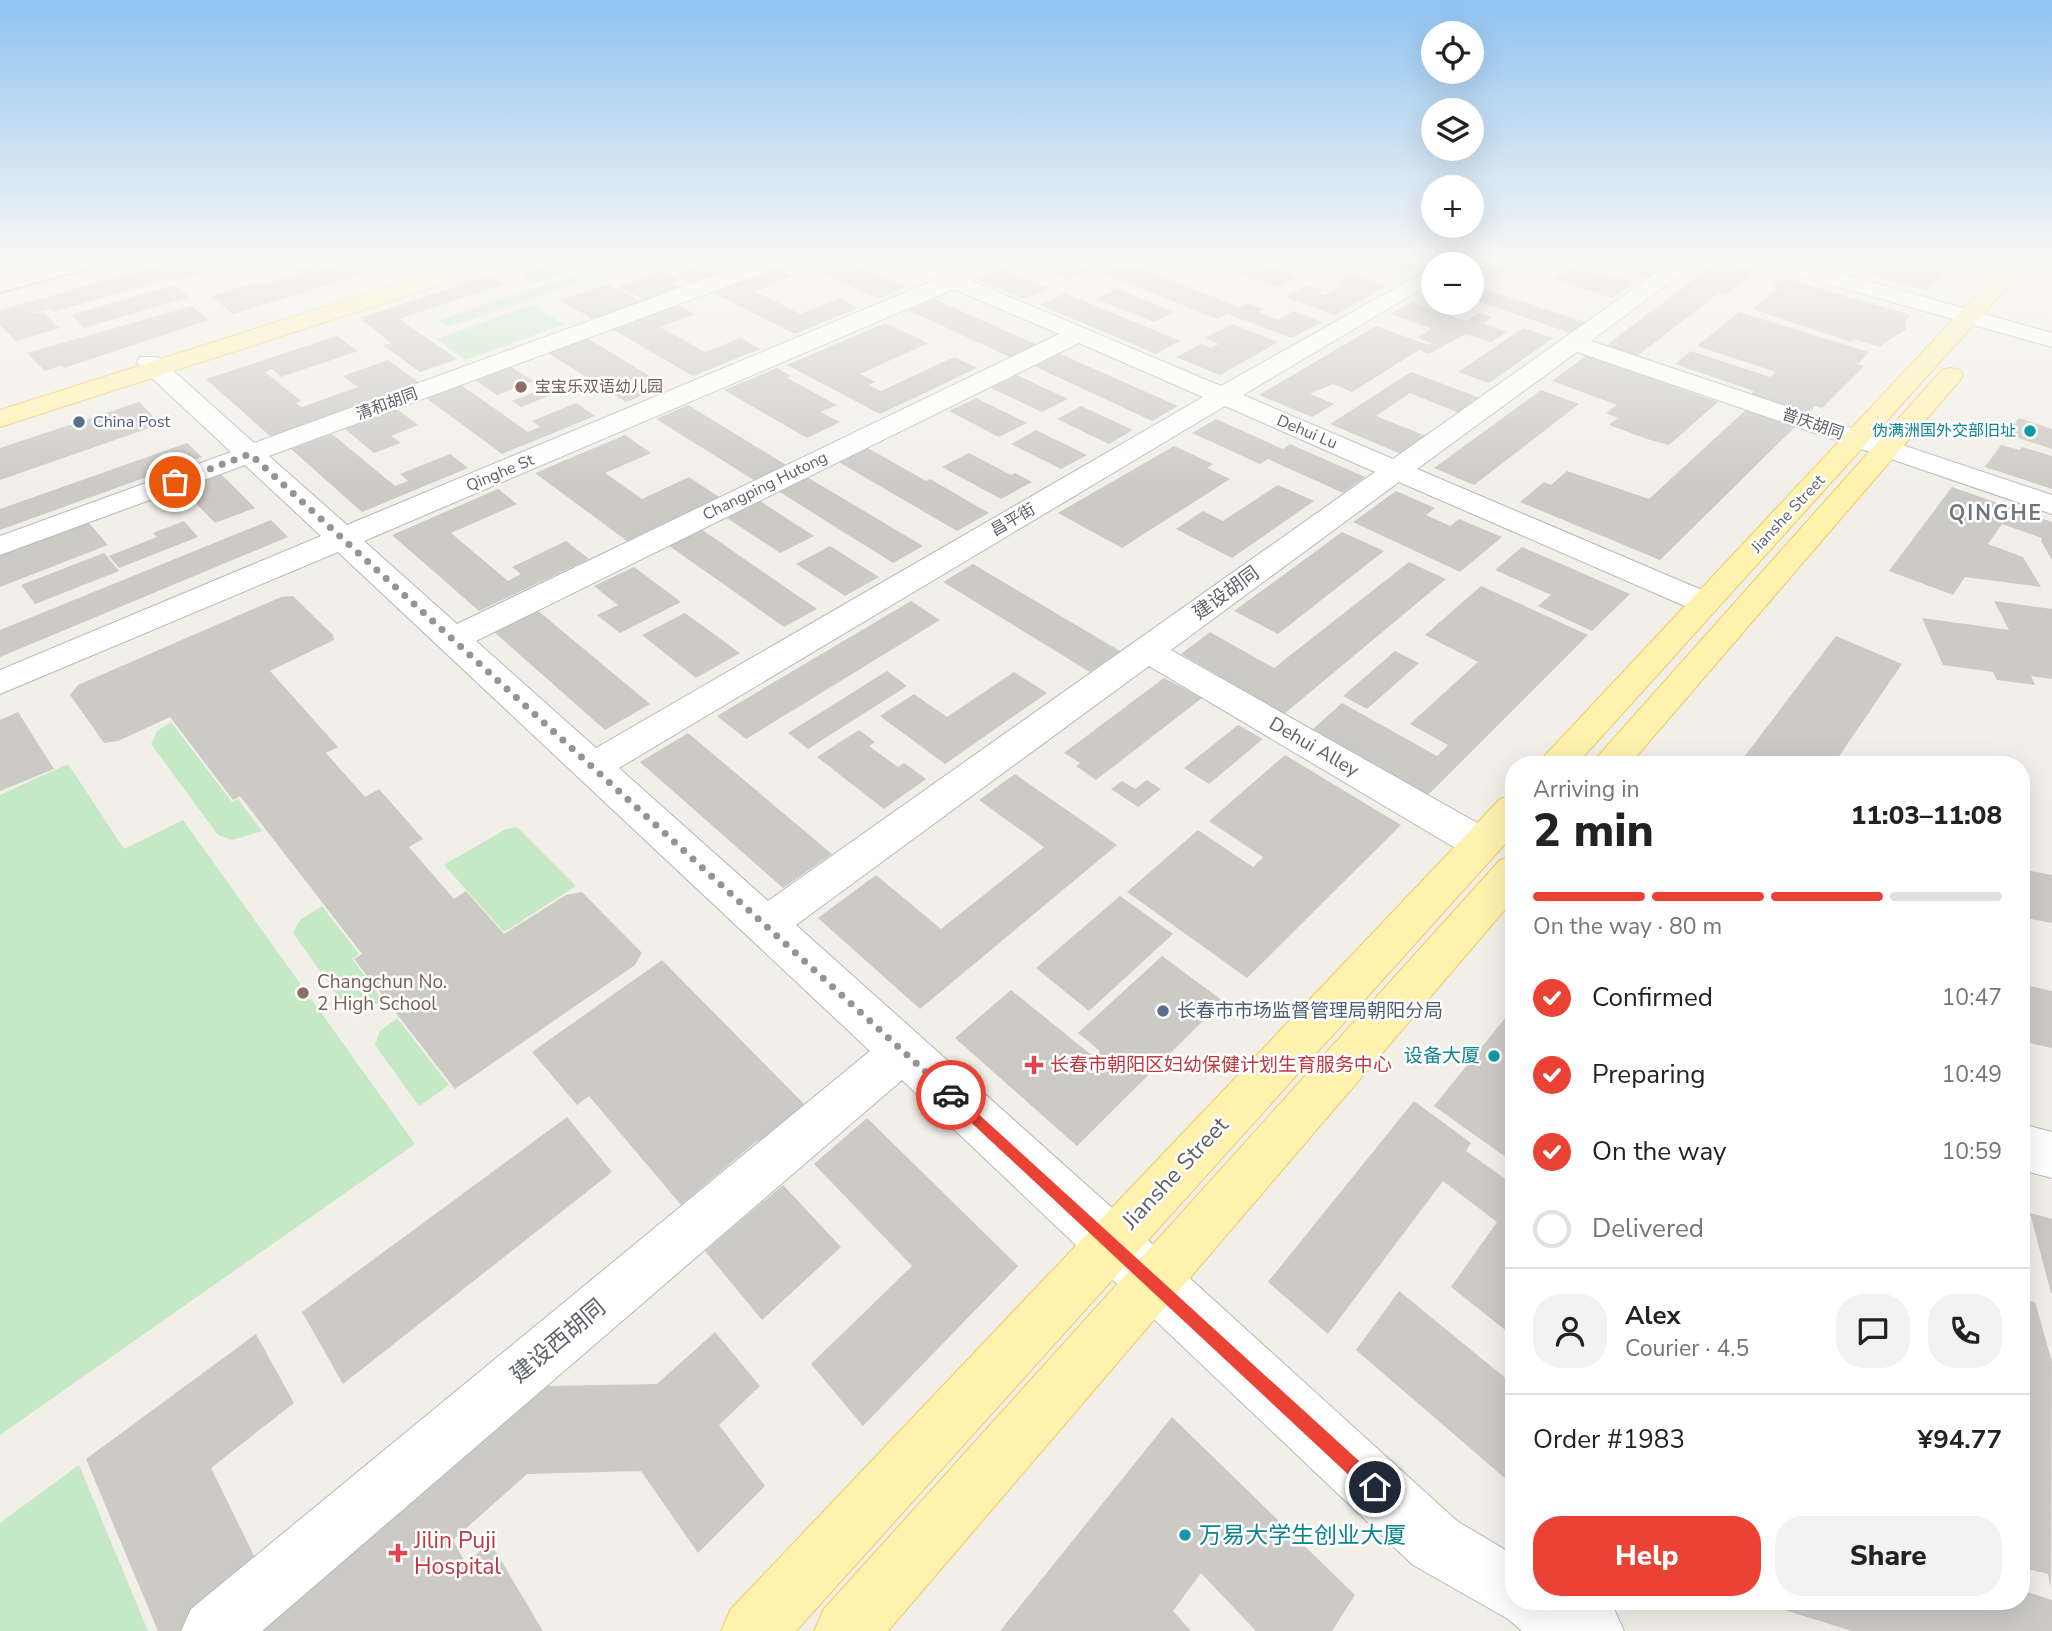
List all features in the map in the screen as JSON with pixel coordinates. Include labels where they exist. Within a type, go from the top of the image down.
[{"type":"main road","points":[[0,419],[237,337]]},
{"type":"main road","points":[[0,410],[244,337]]},
{"type":"main road","name":"Jianshe Street","points":[[1563,756],[1857,439],[1966,337]]},
{"type":"main road","name":"Jianshe Street","points":[[1616,756],[1886,449],[1971,337]]},
{"type":"main road","points":[[846,1631],[1153,1280],[1503,841]]},
{"type":"main road","name":"Jianshe Street","points":[[753,1631],[1111,1241],[1503,841]]},
{"type":"street","name":"清和胡同","points":[[0,546],[567,337]]},
{"type":"street","name":"Qinghe St","points":[[0,683],[821,337]]},
{"type":"street","name":"Changping Hutong","points":[[453,639],[1072,337]]},
{"type":"street","name":"Dehui Lu","points":[[1085,337],[1705,603]]},
{"type":"street","name":"昌平街","points":[[592,767],[1324,337]]},
{"type":"street","name":"建设胡同","points":[[765,925],[1581,337]]},
{"type":"street","name":"普庆胡同","points":[[1573,343],[2052,505]]},
{"type":"street","points":[[153,365],[1111,1241],[1435,1543],[1505,1585]]},
{"type":"street","name":"Dehui Alley","points":[[1147,650],[1503,841]]},
{"type":"street","name":"建设西胡同","points":[[213,1631],[903,1051]]},
{"type":"street","points":[[2030,1149],[2052,1155]]},
{"type":"street","points":[[1547,1610],[1566,1622],[1592,1631]]},
{"type":"green space","points":[[441,337],[528,337],[466,360],[436,339]]},
{"type":"green space","points":[[171,722],[232,802],[238,799],[262,831],[233,840],[218,835],[151,744],[157,731]]},
{"type":"green space","points":[[68,764],[124,849],[183,820],[415,1144],[0,1435],[0,795]]},
{"type":"green space","points":[[517,827],[576,886],[504,932],[444,865],[506,829]]},
{"type":"green space","points":[[322,906],[359,954],[352,959],[383,1000],[369,1008],[355,1011],[345,1006],[293,933],[300,920]]},
{"type":"green space","points":[[397,1018],[449,1085],[419,1106],[375,1045],[380,1031]]},
{"type":"green space","points":[[79,1465],[148,1631],[0,1631],[0,1523]]},
{"type":"building","points":[[12,337],[29,337],[16,341]]},
{"type":"building","points":[[83,337],[157,337],[64,368],[62,365],[45,371],[27,353]]},
{"type":"building","points":[[339,337],[358,351],[281,377],[272,369],[265,372],[301,401],[296,403],[302,407],[358,387],[343,376],[388,360],[420,383],[271,437],[206,379]]},
{"type":"building","points":[[384,337],[425,337],[457,359],[420,372],[383,345],[391,343]]},
{"type":"building","points":[[626,337],[678,337],[705,352],[740,338],[760,349],[693,376]]},
{"type":"building","points":[[852,337],[915,337],[928,343],[860,374],[875,382],[869,385],[881,391],[954,357],[977,368],[880,414],[787,365]]},
{"type":"building","points":[[967,337],[1020,337],[1038,345],[1012,358]]},
{"type":"building","points":[[1116,337],[1171,337],[1180,341],[1156,354]]},
{"type":"building","points":[[1266,337],[1278,342],[1220,375],[1176,357],[1201,344],[1211,348],[1219,344],[1205,338]]},
{"type":"building","points":[[1357,337],[1406,337],[1428,345],[1432,343],[1417,338],[1460,337],[1429,354],[1419,350],[1352,392],[1333,384],[1310,394],[1334,404],[1312,417],[1259,395]]},
{"type":"building","points":[[1476,337],[1499,337],[1491,342]]},
{"type":"building","points":[[1510,337],[1553,338],[1489,383],[1458,372]]},
{"type":"building","points":[[1617,337],[1662,337],[1636,357],[1604,347]]},
{"type":"building","points":[[1708,337],[1821,337],[1869,352],[1858,364],[1864,366],[1822,408],[1815,406],[1808,413],[1675,364],[1691,351],[1770,377],[1776,372],[1697,346]]},
{"type":"building","points":[[1836,337],[1894,337],[1879,347],[1854,339],[1851,342]]},
{"type":"building","points":[[587,338],[666,386],[626,402],[548,353]]},
{"type":"building","points":[[1058,353],[1178,406],[1152,421],[1032,365]]},
{"type":"building","points":[[1586,356],[1718,402],[1669,445],[1647,439],[1609,425],[1618,418],[1606,413],[1617,405],[1552,381]]},
{"type":"building","points":[[511,367],[533,381],[497,395],[475,380]]},
{"type":"building","points":[[777,368],[791,376],[787,378],[837,405],[821,412],[840,422],[807,438],[724,390]]},
{"type":"building","points":[[1411,372],[1480,398],[1459,413],[1410,393],[1376,416],[1426,436],[1401,454],[1330,424]]},
{"type":"building","points":[[1017,375],[1068,399],[1042,412],[991,388]]},
{"type":"building","points":[[554,379],[569,388],[521,407],[512,401],[547,387],[542,383]]},
{"type":"building","points":[[461,385],[528,432],[540,427],[532,421],[576,403],[595,416],[502,454],[426,398]]},
{"type":"building","points":[[1541,390],[1579,404],[1474,485],[1434,468]]},
{"type":"building","points":[[976,398],[1027,423],[999,437],[949,411]]},
{"type":"building","points":[[139,402],[161,424],[0,480],[0,448]]},
{"type":"building","points":[[688,405],[786,465],[754,480],[656,419]]},
{"type":"building","points":[[1081,406],[1133,430],[1109,444],[1057,419]]},
{"type":"building","points":[[1749,407],[1798,424],[1660,560],[1520,502],[1544,482],[1551,485],[1567,471],[1649,499]]},
{"type":"building","points":[[397,409],[418,425],[391,436],[401,443],[374,453],[345,429]]},
{"type":"building","name":"伪满洲国外交部旧址","points":[[2019,418],[2052,429],[2052,449],[2006,434]]},
{"type":"building","points":[[1216,419],[1283,449],[1290,444],[1365,477],[1343,493],[1268,459],[1260,464],[1192,433]]},
{"type":"building","points":[[1036,430],[1087,455],[1061,469],[1011,444]]},
{"type":"building","points":[[332,434],[395,486],[408,481],[400,474],[450,454],[468,468],[362,512],[291,449]]},
{"type":"building","points":[[625,435],[651,453],[605,473],[642,499],[689,477],[719,497],[627,541],[535,473]]},
{"type":"building","points":[[187,443],[202,457],[0,530],[0,509]]},
{"type":"building","points":[[2001,445],[2020,450],[2022,447],[2052,456],[2052,489],[1985,467]]},
{"type":"building","points":[[1174,446],[1213,464],[1207,468],[1230,479],[1122,548],[1058,513]]},
{"type":"building","points":[[866,447],[989,513],[957,531],[837,461]]},
{"type":"building","points":[[969,453],[1011,475],[1015,473],[1032,482],[1001,499],[942,467]]},
{"type":"building","points":[[221,474],[255,508],[215,523],[182,489]]},
{"type":"building","points":[[807,477],[923,546],[893,563],[778,491]]},
{"type":"building","points":[[1278,485],[1314,501],[1232,558],[1176,529],[1203,511],[1223,521]]},
{"type":"building","points":[[1952,487],[2052,522],[2052,560],[2041,541],[2042,538],[2002,524],[1988,544],[2023,557],[2041,587],[1965,577],[1953,595],[1889,571]]},
{"type":"building","points":[[498,489],[517,504],[451,533],[508,581],[521,574],[512,567],[566,541],[589,559],[479,611],[392,535]]},
{"type":"building","points":[[1396,491],[1435,508],[1426,515],[1450,526],[1459,519],[1502,537],[1460,572],[1353,522]]},
{"type":"building","points":[[760,501],[814,536],[780,553],[727,518]]},
{"type":"building","points":[[271,520],[288,537],[0,657],[0,630]]},
{"type":"building","points":[[184,521],[198,537],[119,568],[109,556],[157,537],[153,533]]},
{"type":"building","points":[[88,522],[108,545],[0,587],[0,555]]},
{"type":"building","points":[[701,529],[817,609],[784,627],[668,545]]},
{"type":"building","points":[[1342,532],[1384,551],[1278,634],[1234,611]]},
{"type":"building","points":[[830,546],[879,577],[845,596],[796,564]]},
{"type":"building","points":[[1522,547],[1630,594],[1592,631],[1538,606],[1551,595],[1495,570]]},
{"type":"building","points":[[104,553],[119,571],[35,604],[21,585]]},
{"type":"building","points":[[1409,562],[1446,579],[1284,714],[1181,654],[1210,632],[1274,668]]},
{"type":"building","points":[[973,564],[1120,651],[1090,672],[943,582]]},
{"type":"building","points":[[634,567],[681,602],[620,633],[597,615],[618,605],[594,586]]},
{"type":"building","points":[[1481,586],[1588,635],[1428,795],[1313,729],[1342,703],[1437,756],[1448,745],[1410,724],[1478,662],[1425,635]]},
{"type":"building","points":[[293,596],[333,635],[334,640],[270,671],[338,747],[326,753],[365,797],[379,789],[423,839],[409,847],[454,899],[466,891],[504,934],[566,895],[582,892],[642,953],[635,965],[455,1089],[354,959],[362,954],[240,796],[233,800],[170,717],[118,741],[104,743],[70,695],[78,685],[281,597]]},
{"type":"building","points":[[911,601],[940,620],[746,739],[717,716]]},
{"type":"building","points":[[1994,601],[2052,609],[2052,679],[2031,676],[2035,685],[1997,680],[1993,672],[1943,665],[1922,618],[2009,630]]},
{"type":"building","points":[[537,610],[650,704],[605,730],[493,631]]},
{"type":"building","points":[[685,613],[740,653],[696,678],[642,635]]},
{"type":"building","points":[[1836,636],[1902,664],[1839,756],[1745,756]]},
{"type":"building","points":[[1395,651],[1419,663],[1367,709],[1343,696]]},
{"type":"building","points":[[887,671],[907,686],[808,749],[788,733]]},
{"type":"building","points":[[1014,672],[1047,693],[945,764],[880,716],[914,694],[947,717]]},
{"type":"building","points":[[1164,678],[1202,698],[1096,780],[1076,766],[1080,763],[1064,753]]},
{"type":"building","points":[[18,712],[54,769],[0,791],[0,720]]},
{"type":"building","points":[[1238,725],[1263,739],[1209,784],[1184,768]]},
{"type":"building","points":[[859,730],[875,742],[869,746],[898,767],[904,763],[926,779],[884,809],[817,757]]},
{"type":"building","points":[[688,733],[832,854],[783,888],[640,762]]},
{"type":"building","points":[[1285,755],[1401,825],[1247,978],[1127,892],[1198,830],[1253,867],[1263,857],[1209,821]]},
{"type":"building","points":[[1015,774],[1117,845],[920,1009],[818,918],[876,875],[941,929],[1044,847],[979,800]]},
{"type":"building","points":[[1147,780],[1161,789],[1138,807],[1111,789],[1122,781],[1135,789]]},
{"type":"building","points":[[2030,871],[2052,875],[2052,923],[2030,919]]},
{"type":"building","points":[[1120,896],[1173,934],[1089,1011],[1036,968]]},
{"type":"building","points":[[1162,956],[1223,1001],[1077,1146],[955,1038],[1011,990],[1094,1057],[1100,1051],[1078,1033]]},
{"type":"building","points":[[662,960],[807,1107],[760,1145],[757,1141],[681,1205],[589,1096],[577,1105],[532,1052]]},
{"type":"building","points":[[2030,986],[2052,991],[2052,1048],[2030,1043]]},
{"type":"building","name":"设备大厦","points":[[1505,1018],[1505,1157],[1434,1106]]},
{"type":"building","points":[[1414,1101],[1471,1143],[1466,1151],[1505,1179],[1505,1330],[1451,1287],[1497,1222],[1443,1181],[1328,1334],[1268,1282]]},
{"type":"building","points":[[567,1117],[612,1172],[343,1384],[302,1312]]},
{"type":"building","points":[[867,1118],[1018,1266],[863,1426],[811,1364],[912,1266],[814,1164]]},
{"type":"building","points":[[783,1185],[841,1247],[762,1320],[705,1251]]},
{"type":"building","points":[[2030,1213],[2052,1219],[2052,1293],[2051,1293]]},
{"type":"building","points":[[1399,1291],[1505,1378],[1505,1478],[1356,1350]]},
{"type":"building","points":[[2030,1301],[2035,1302],[2052,1362],[2051,1588],[2048,1574],[2030,1570]]},
{"type":"building","points":[[715,1332],[760,1386],[719,1425],[765,1486],[698,1553],[641,1471],[527,1474],[453,1540],[466,1564],[490,1542],[543,1631],[244,1631],[547,1386],[657,1384]]},
{"type":"building","points":[[256,1334],[294,1403],[211,1468],[262,1572],[191,1631],[158,1631],[86,1459]]},
{"type":"building","name":"万易大学生创业大厦","points":[[1172,1417],[1355,1595],[1332,1631],[1256,1631],[1201,1573],[1173,1611],[1191,1631],[1000,1631]]},
{"type":"building","points":[[2030,1593],[2052,1600],[2052,1631],[1852,1631],[1785,1610],[2030,1610]]},
{"type":"way so far","points":[[175,482],[250,454],[951,1095]]},
{"type":"place","name":"宝宝乐双语幼儿园","points":[[521,387]]},
{"type":"place","name":"China Post","points":[[79,422]]},
{"type":"place","name":"伪满洲国外交部旧址","points":[[2030,431]]},
{"type":"place","name":"Changchun No. 2 High School","points":[[303,993]]},
{"type":"place","name":"长春市市场监督管理局朝阳分局","points":[[1163,1011]]},
{"type":"place","name":"设备大厦","points":[[1494,1056]]},
{"type":"place","name":"长春市朝阳区妇幼保健计划生育服务中心","points":[[1034,1065]]},
{"type":"place","name":"万易大学生创业大厦","points":[[1185,1535]]},
{"type":"place","name":"Jilin Puji Hospital","points":[[398,1553]]},
{"type":"district","name":"QINGHE","points":[[1996,513]]},
{"type":"route","points":[[951,1095],[1375,1487]]}]
